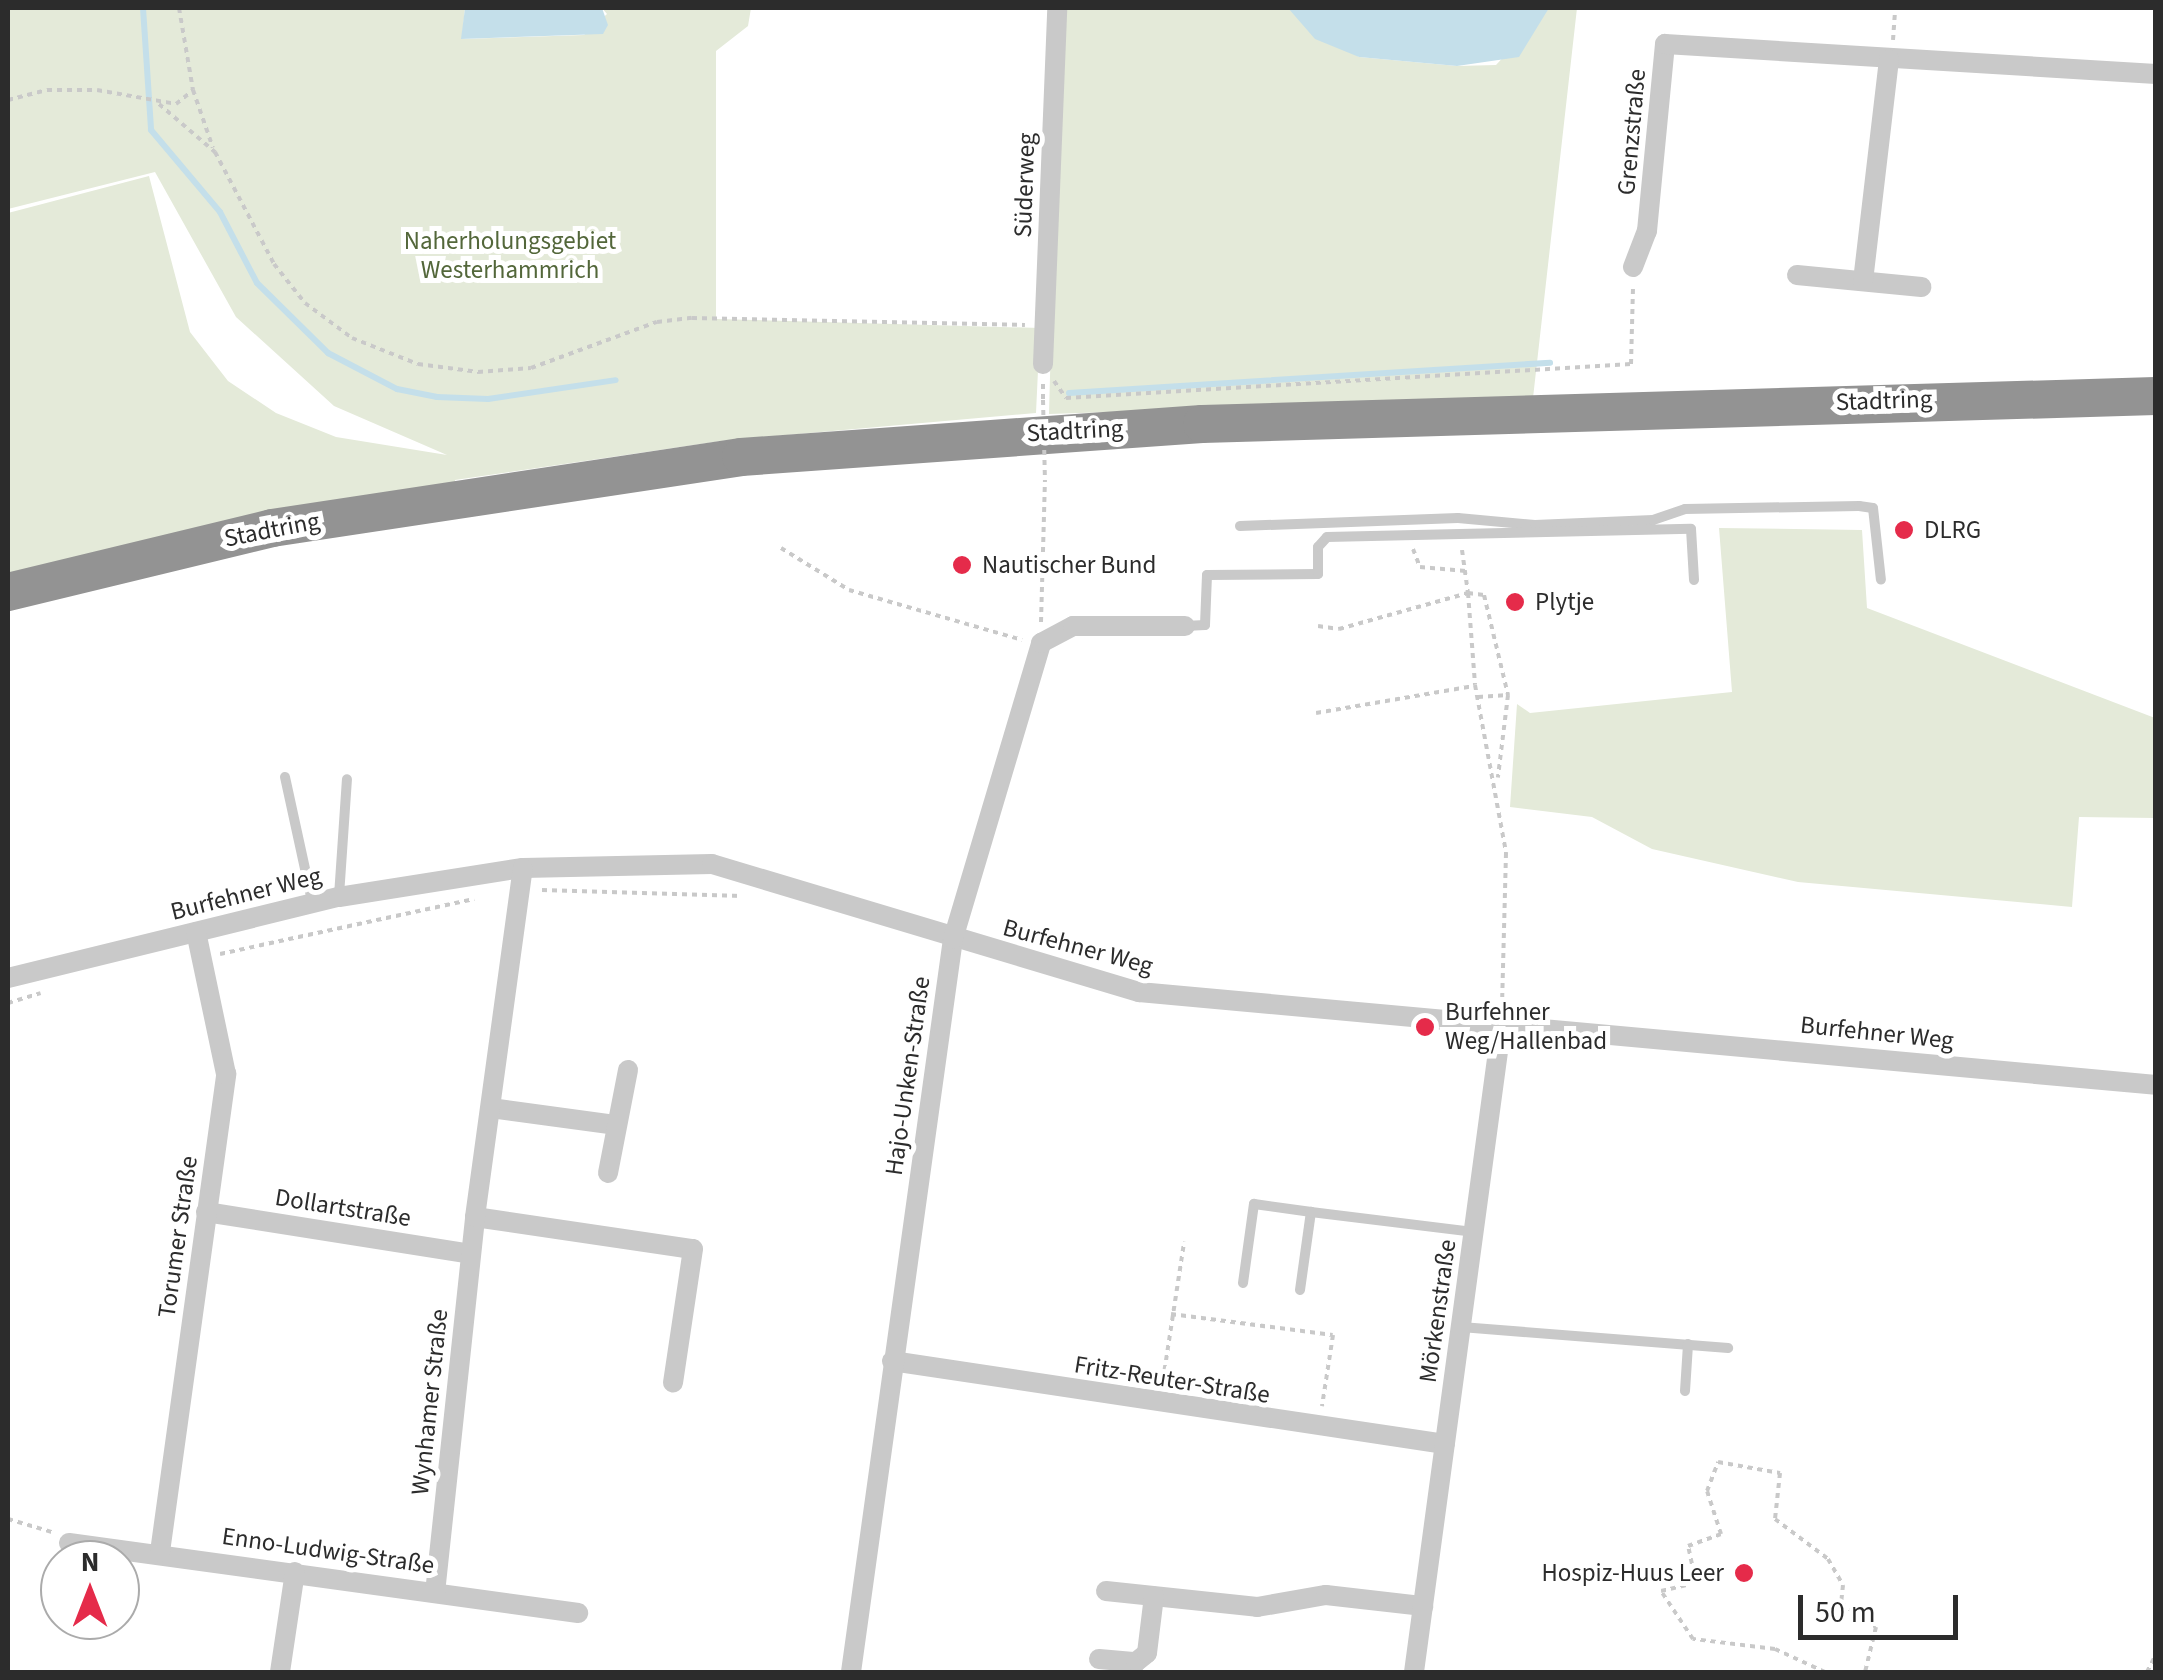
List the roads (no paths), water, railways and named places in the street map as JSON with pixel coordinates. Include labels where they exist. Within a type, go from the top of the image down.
[{"type":"highway","name":"Stadtring","points":[[8,592],[272,528],[741,457],[1202,424],[2156,396]]},
{"type":"street","name":"Süderweg","points":[[1043,364],[1057,8]]},
{"type":"street","name":"Grenzstraße","points":[[1634,267],[1648,231],[1665,44],[1746,44],[1890,60],[2156,74]]},
{"type":"street","points":[[1863,282],[1890,60]]},
{"type":"street","points":[[1797,275],[1920,287]]},
{"type":"street","name":"Hajo-Unken-Straße","points":[[850,1672],[952,939],[1044,639],[1073,626],[1185,626]]},
{"type":"street","name":"Burfehner Weg","points":[[8,978],[312,901],[523,868],[712,864],[1139,992],[1502,1022],[2156,1085]]},
{"type":"street","name":"Wynhamer Straße","points":[[435,1592],[475,1217],[523,868]]},
{"type":"street","name":"Torumer Straße","points":[[160,1552],[226,1074],[196,932]]},
{"type":"street","name":"Mörkenstraße","points":[[1414,1672],[1502,1022]]},
{"type":"street","points":[[608,1174],[628,1070]]},
{"type":"street","points":[[491,1108],[616,1124]]},
{"type":"street","name":"Dollartstraße","points":[[206,1212],[471,1254]]},
{"type":"street","points":[[475,1217],[693,1249],[673,1383]]},
{"type":"street","name":"Fritz-Reuter-Straße","points":[[892,1362],[1444,1444]]},
{"type":"street","name":"Enno-Ludwig-Straße","points":[[140,1550],[578,1613]]},
{"type":"street","points":[[280,1672],[295,1572]]},
{"type":"street","points":[[1106,1591],[1257,1607],[1326,1595],[1423,1606]]},
{"type":"street","points":[[1099,1659],[1136,1662],[1148,1653],[1154,1596]]},
{"type":"lane","points":[[1240,526],[1458,518],[1534,525],[1653,520],[1685,510],[1859,506],[1873,508],[1880,580]]},
{"type":"lane","points":[[1185,626],[1205,626],[1207,575],[1318,574],[1318,522]]},
{"type":"lane","points":[[1318,547],[1327,537],[1691,529],[1694,580]]},
{"type":"lane","points":[[285,777],[312,901]]},
{"type":"lane","points":[[338,897],[347,778]]},
{"type":"lane","points":[[1243,1283],[1254,1204],[1474,1232]]},
{"type":"lane","points":[[1300,1290],[1311,1212]]},
{"type":"lane","points":[[1460,1327],[1728,1348]]},
{"type":"lane","points":[[1685,1391],[1688,1344]]},
{"type":"water","points":[[465,8],[602,8],[608,25],[603,34],[461,39]]},
{"type":"water","points":[[1288,8],[1549,8],[1519,57],[1457,66],[1359,57],[1315,39]]},
{"type":"waterway","points":[[143,8],[151,130],[220,212],[257,283],[328,353],[397,389],[437,397],[488,399],[616,380]]},
{"type":"waterway","points":[[1069,393],[1550,363]]},
{"type":"place","name":"DLRG","points":[[1904,530]]},
{"type":"place","name":"Nautischer Bund","points":[[962,565]]},
{"type":"place","name":"Plytje","points":[[1515,602]]},
{"type":"place","name":"Burfehner Weg/Hallenbad","points":[[1425,1027]]},
{"type":"place","name":"Hospiz-Huus Leer","points":[[1744,1573]]},
{"type":"park label","name":"Naherholungsgebiet Westerhammrich","points":[[510,256]]}]
